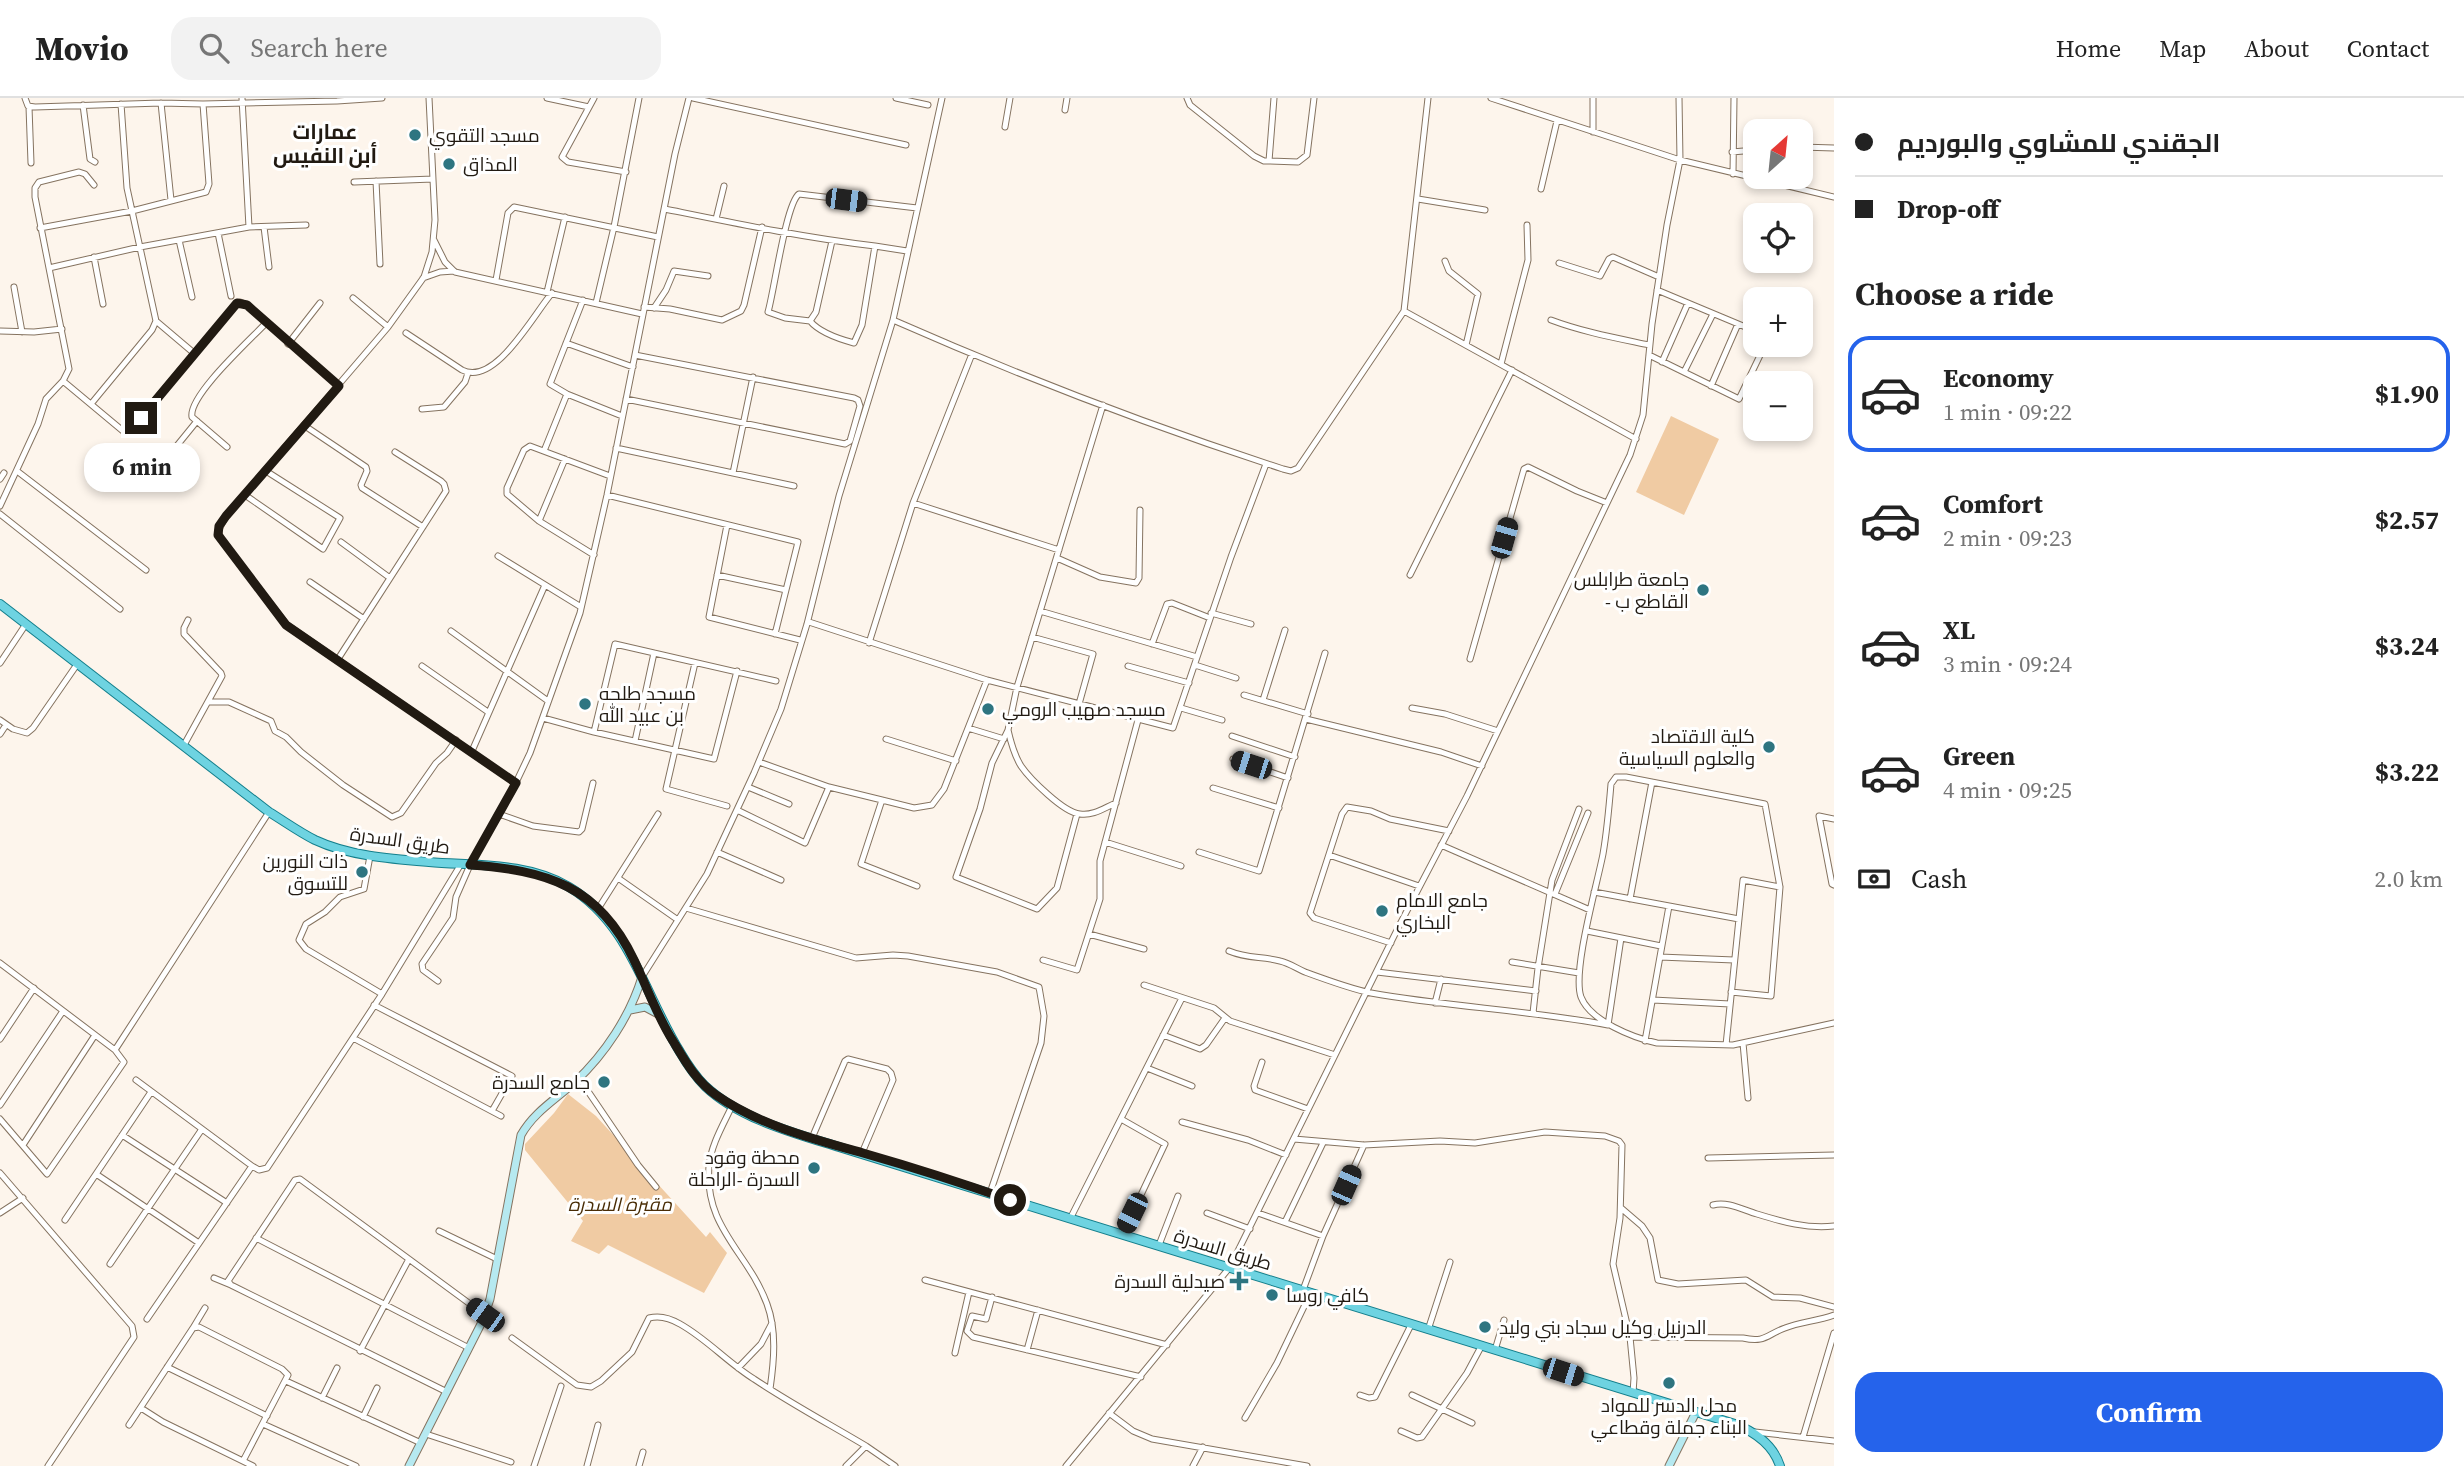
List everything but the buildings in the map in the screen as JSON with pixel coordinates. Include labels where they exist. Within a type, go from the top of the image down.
[{"type":"main road","name":"طريق السدرة","points":[[0,604],[269,812],[317,841],[370,856],[506,867],[537,873],[570,887],[598,909],[633,957],[667,1032],[694,1074],[712,1092],[732,1106],[812,1138],[1696,1412],[1752,1432],[1773,1452],[1780,1466]]},
{"type":"street","points":[[25,98],[29,107],[30,163]]},
{"type":"street","points":[[29,107],[383,98]]},
{"type":"street","points":[[429,98],[434,240],[430,262],[423,278],[388,327],[219,526],[218,531],[222,541],[283,621],[516,783]]},
{"type":"street","points":[[547,98],[589,107]]},
{"type":"street","points":[[594,98],[563,152],[563,159],[626,172]]},
{"type":"street","points":[[596,303],[626,172],[639,98]]},
{"type":"street","points":[[136,1080],[252,1166],[259,1170],[267,1168],[499,814],[516,783],[542,718],[581,607],[607,495],[658,237],[691,98],[906,145]]},
{"type":"street","points":[[896,98],[928,105]]},
{"type":"street","points":[[409,1466],[485,1315],[521,1135],[529,1120],[579,1077],[600,1053],[630,1010],[642,977],[686,908],[717,852],[781,709],[807,624],[839,496],[893,320],[942,98]]},
{"type":"street","points":[[1005,127],[1010,98]]},
{"type":"street","points":[[1065,110],[1067,98]]},
{"type":"street","points":[[1187,98],[1190,105],[1254,156],[1264,161],[1298,162],[1307,155],[1314,98]]},
{"type":"street","points":[[1269,160],[1275,98]]},
{"type":"street","points":[[893,320],[972,355],[1103,405],[1291,471],[1302,465],[1404,312],[1428,98]]},
{"type":"street","points":[[1491,98],[1679,160],[1834,197]]},
{"type":"street","points":[[1592,98],[1593,132]]},
{"type":"street","points":[[1066,1466],[1230,1267],[1419,886],[1482,766],[1608,503],[1636,439],[1643,415],[1649,345],[1679,160],[1679,98]]},
{"type":"street","points":[[1732,174],[1734,98]]},
{"type":"street","points":[[242,101],[249,227]]},
{"type":"street","points":[[161,103],[171,200]]},
{"type":"street","points":[[91,404],[152,330],[156,321],[131,211],[121,104]]},
{"type":"street","points":[[40,228],[131,211],[206,192],[209,189],[203,104]]},
{"type":"street","points":[[83,105],[87,151],[90,159],[95,162]]},
{"type":"street","points":[[1541,189],[1557,121]]},
{"type":"street","points":[[1813,147],[1834,148]]},
{"type":"street","points":[[1732,152],[1743,151]]},
{"type":"street","points":[[0,506],[38,424],[46,398],[63,381],[69,364],[34,191],[39,182],[79,172],[85,174],[94,185]]},
{"type":"street","points":[[354,182],[433,180]]},
{"type":"street","points":[[376,181],[380,264]]},
{"type":"street","points":[[716,219],[724,186]]},
{"type":"street","points":[[875,246],[862,325],[855,343],[825,332],[810,321],[785,318],[768,312],[785,232],[794,198],[799,194],[917,208]]},
{"type":"street","points":[[1418,199],[1485,209]]},
{"type":"street","points":[[496,280],[511,208],[658,237]]},
{"type":"street","points":[[665,209],[832,241],[907,251]]},
{"type":"street","points":[[406,333],[468,373],[480,373],[496,363],[549,292],[565,217]]},
{"type":"street","points":[[48,268],[140,247],[249,227],[306,225]]},
{"type":"street","points":[[1502,364],[1528,260],[1527,225]]},
{"type":"street","points":[[264,226],[269,267]]},
{"type":"street","points":[[644,307],[670,309],[722,320],[741,311],[762,227]]},
{"type":"street","points":[[218,233],[232,296]]},
{"type":"street","points":[[179,240],[192,297]]},
{"type":"street","points":[[434,240],[445,262],[454,271]]},
{"type":"street","points":[[810,321],[816,312],[832,241]]},
{"type":"street","points":[[94,257],[103,304]]},
{"type":"street","points":[[1559,263],[1600,276],[1608,259],[1613,257],[1659,278]]},
{"type":"street","points":[[1445,261],[1450,271],[1478,294],[1466,345]]},
{"type":"street","points":[[423,278],[440,272],[454,271],[642,314]]},
{"type":"street","points":[[654,307],[666,290],[674,271],[708,276]]},
{"type":"street","points":[[15,287],[22,332]]},
{"type":"street","points":[[1657,290],[1743,326]]},
{"type":"street","points":[[353,298],[388,327]]},
{"type":"street","points":[[583,300],[550,384],[567,394],[622,416]]},
{"type":"street","points":[[63,381],[123,431],[128,432],[237,303],[247,305],[288,344],[339,386]]},
{"type":"street","points":[[288,344],[320,303]]},
{"type":"street","points":[[1662,362],[1688,303]]},
{"type":"street","points":[[1404,312],[1636,439]]},
{"type":"street","points":[[1684,372],[1713,314]]},
{"type":"street","points":[[1551,320],[1611,339],[1649,345]]},
{"type":"street","points":[[156,321],[195,354]]},
{"type":"street","points":[[227,447],[191,413],[200,393],[266,323]]},
{"type":"street","points":[[1711,386],[1738,324]]},
{"type":"street","points":[[0,331],[62,329]]},
{"type":"street","points":[[566,343],[633,367]]},
{"type":"street","points":[[626,399],[847,443],[850,441],[860,406],[854,398],[635,355]]},
{"type":"street","points":[[869,643],[914,503],[972,355]]},
{"type":"street","points":[[1649,355],[1739,399],[1759,357]]},
{"type":"street","points":[[1410,575],[1512,370]]},
{"type":"street","points":[[422,409],[444,407],[465,382],[468,373]]},
{"type":"street","points":[[733,473],[752,377]]},
{"type":"street","points":[[544,451],[567,394]]},
{"type":"street","points":[[1077,814],[1057,888],[1037,909],[957,879],[956,874],[980,809],[992,763],[1008,730],[1017,687],[1103,405]]},
{"type":"street","points":[[162,464],[197,421]]},
{"type":"street","points":[[305,426],[366,467],[367,471],[360,485],[362,488],[423,527]]},
{"type":"street","points":[[594,555],[539,521],[509,497],[506,491],[525,448],[530,446],[610,476]]},
{"type":"street","points":[[615,448],[794,485]]},
{"type":"street","points":[[338,659],[445,492],[446,486],[395,452]]},
{"type":"street","points":[[539,521],[565,459]]},
{"type":"street","points":[[807,624],[987,680],[1173,728],[1266,464]]},
{"type":"street","points":[[1470,659],[1524,469],[1528,467],[1608,503]]},
{"type":"street","points":[[17,471],[146,570]]},
{"type":"street","points":[[245,495],[323,549],[340,518],[266,471]]},
{"type":"street","points":[[607,495],[798,543],[775,634]]},
{"type":"street","points":[[914,503],[1059,550]]},
{"type":"street","points":[[1057,558],[1100,577],[1136,583],[1139,578],[1140,510]]},
{"type":"street","points":[[0,514],[120,609]]},
{"type":"street","points":[[727,525],[709,617],[800,640]]},
{"type":"street","points":[[341,542],[390,578]]},
{"type":"street","points":[[499,556],[581,607]]},
{"type":"street","points":[[717,575],[786,590]]},
{"type":"street","points":[[310,582],[364,619]]},
{"type":"street","points":[[472,751],[545,585]]},
{"type":"street","points":[[1152,644],[1167,604],[1172,603],[1251,624]]},
{"type":"street","points":[[1040,611],[1197,657]]},
{"type":"street","points":[[184,745],[222,674],[186,638],[183,631],[188,620]]},
{"type":"street","points":[[0,663],[26,624]]},
{"type":"street","points":[[1263,700],[1285,630]]},
{"type":"street","points":[[451,631],[548,701]]},
{"type":"street","points":[[1032,638],[1093,654],[1079,704]]},
{"type":"street","points":[[594,732],[614,645],[776,681]]},
{"type":"street","points":[[635,741],[654,653]]},
{"type":"street","points":[[1199,852],[1259,871],[1325,653]]},
{"type":"street","points":[[0,720],[27,733],[78,663]]},
{"type":"street","points":[[695,663],[666,789],[727,806]]},
{"type":"street","points":[[1195,665],[1236,678]]},
{"type":"street","points":[[422,666],[488,712]]},
{"type":"street","points":[[1128,666],[1189,683]]},
{"type":"street","points":[[542,718],[715,759],[737,671]]},
{"type":"street","points":[[759,762],[829,787],[914,808],[933,804],[944,789],[987,680]]},
{"type":"street","points":[[1244,695],[1307,716],[1441,752],[1482,766]]},
{"type":"street","points":[[208,702],[229,702],[271,721],[275,731],[286,737],[293,746],[342,785],[392,817],[401,813],[436,763],[456,740]]},
{"type":"street","points":[[1181,708],[1222,720]]},
{"type":"street","points":[[1412,708],[1446,714],[1498,732]]},
{"type":"street","points":[[1043,960],[1076,971],[1100,899],[1100,865],[1138,720]]},
{"type":"street","points":[[0,734],[6,725]]},
{"type":"street","points":[[968,728],[1004,739]]},
{"type":"street","points":[[1008,730],[1023,768],[1064,808],[1077,814],[1095,813],[1116,803]]},
{"type":"street","points":[[1232,736],[1295,757]]},
{"type":"street","points":[[886,739],[956,761]]},
{"type":"street","points":[[1233,759],[1288,778]]},
{"type":"street","points":[[1608,1024],[1581,998],[1579,973],[1602,856],[1611,784],[1616,777],[1765,804],[1780,887],[1771,996],[1731,992]]},
{"type":"street","points":[[1630,899],[1652,782]]},
{"type":"street","points":[[499,814],[533,826],[579,832],[593,783]]},
{"type":"street","points":[[748,787],[789,804]]},
{"type":"street","points":[[737,810],[805,843],[829,787]]},
{"type":"street","points":[[1213,788],[1279,808]]},
{"type":"street","points":[[882,800],[861,864],[917,886]]},
{"type":"street","points":[[1391,943],[1312,916],[1311,906],[1342,814],[1349,807],[1371,811],[1390,819],[1449,831]]},
{"type":"street","points":[[1553,893],[1552,880],[1579,809]]},
{"type":"street","points":[[115,1050],[269,812]]},
{"type":"street","points":[[1533,1013],[1538,968],[1553,893],[1588,813]]},
{"type":"street","points":[[598,909],[658,814]]},
{"type":"street","points":[[1834,819],[1819,816],[1834,885]]},
{"type":"street","points":[[1105,842],[1181,866]]},
{"type":"street","points":[[1441,845],[1590,910]]},
{"type":"street","points":[[1825,850],[1834,852]]},
{"type":"street","points":[[717,852],[780,880]]},
{"type":"street","points":[[1329,855],[1419,886]]},
{"type":"street","points":[[370,856],[364,890],[340,897],[306,925],[299,940],[306,948],[382,994]]},
{"type":"street","points":[[438,981],[423,970],[422,964],[453,918],[466,864]]},
{"type":"street","points":[[618,878],[678,920]]},
{"type":"street","points":[[1726,1045],[1743,880],[1780,887]]},
{"type":"street","points":[[1594,892],[1739,919]]},
{"type":"street","points":[[1645,1041],[1669,906]]},
{"type":"street","points":[[686,908],[856,958],[908,956],[997,972],[1039,987],[1044,1016],[1041,1043],[990,1193]]},
{"type":"street","points":[[1587,931],[1661,946]]},
{"type":"street","points":[[1089,934],[1144,949]]},
{"type":"street","points":[[1608,1024],[1621,938]]},
{"type":"street","points":[[1229,951],[1244,957],[1257,956],[1283,961],[1302,971],[1367,992],[1608,1024],[1645,1041],[1726,1045],[1834,1023]]},
{"type":"street","points":[[1660,957],[1734,960]]},
{"type":"street","points":[[1512,962],[1579,973]]},
{"type":"street","points":[[0,973],[2,964],[115,1050],[124,1062],[47,1174],[0,1119]]},
{"type":"street","points":[[1377,972],[1536,991]]},
{"type":"street","points":[[1435,1003],[1441,979]]},
{"type":"street","points":[[1144,985],[1214,1008],[1225,1018],[1335,1055]]},
{"type":"street","points":[[0,1039],[34,988]]},
{"type":"street","points":[[1070,1219],[1182,998]]},
{"type":"street","points":[[1653,1000],[1730,1004]]},
{"type":"street","points":[[374,1005],[512,1076],[492,1111]]},
{"type":"street","points":[[630,1010],[645,1007],[659,1014]]},
{"type":"street","points":[[0,1105],[64,1011]]},
{"type":"street","points":[[1163,1035],[1200,1049],[1206,1045],[1225,1018]]},
{"type":"street","points":[[23,1145],[95,1035]]},
{"type":"street","points":[[353,1038],[501,1116]]},
{"type":"street","points":[[1743,1043],[1748,1098]]},
{"type":"street","points":[[812,1138],[845,1061],[848,1059],[887,1069],[893,1080],[862,1153]]},
{"type":"street","points":[[1262,1062],[1255,1090],[1308,1109]]},
{"type":"street","points":[[1147,1068],[1192,1086]]},
{"type":"street","points":[[579,1077],[638,1165],[656,1187]]},
{"type":"street","points":[[65,1220],[151,1091]]},
{"type":"street","points":[[732,1106],[712,1150],[709,1167],[710,1195],[718,1221],[762,1292],[772,1323],[774,1363],[770,1390]]},
{"type":"street","points":[[1121,1119],[1165,1144],[1122,1235]]},
{"type":"street","points":[[1182,1122],[1248,1140],[1286,1155]]},
{"type":"street","points":[[110,1264],[202,1129]]},
{"type":"street","points":[[1294,1139],[1364,1145],[1440,1141],[1475,1143],[1545,1132],[1605,1136],[1619,1141],[1622,1145],[1621,1208],[1614,1264],[1630,1336],[1633,1394]]},
{"type":"street","points":[[122,1135],[227,1203]]},
{"type":"street","points":[[1285,1222],[1323,1143]]},
{"type":"street","points":[[1245,1418],[1277,1363],[1307,1291],[1323,1236],[1364,1145]]},
{"type":"street","points":[[1709,1158],[1834,1155]]},
{"type":"street","points":[[147,1319],[252,1166]]},
{"type":"street","points":[[0,1172],[135,1332],[48,1466]]},
{"type":"street","points":[[96,1174],[199,1243]]},
{"type":"street","points":[[231,1285],[228,1280],[295,1180],[300,1179],[485,1315]]},
{"type":"street","points":[[1159,1245],[1178,1196]]},
{"type":"street","points":[[0,1213],[23,1198]]},
{"type":"street","points":[[1713,1205],[1726,1204],[1810,1228],[1834,1226]]},
{"type":"street","points":[[1621,1208],[1642,1226],[1650,1238],[1658,1280],[1688,1284],[1746,1280],[1773,1297],[1800,1298],[1834,1307]]},
{"type":"street","points":[[1207,1213],[1250,1229]]},
{"type":"street","points":[[1258,1213],[1323,1236]]},
{"type":"street","points":[[439,1231],[497,1259]]},
{"type":"street","points":[[256,1238],[469,1348]]},
{"type":"street","points":[[360,1351],[409,1259]]},
{"type":"street","points":[[1428,1330],[1450,1262]]},
{"type":"street","points":[[214,1278],[447,1392]]},
{"type":"street","points":[[925,1280],[1167,1345]]},
{"type":"street","points":[[955,1353],[969,1292]]},
{"type":"street","points":[[992,1297],[986,1319],[972,1316],[968,1324],[969,1333],[974,1337],[1141,1377]]},
{"type":"street","points":[[129,1425],[205,1308]]},
{"type":"street","points":[[1027,1350],[1038,1310]]},
{"type":"street","points":[[1630,1336],[1743,1338],[1757,1341],[1785,1328],[1834,1315]]},
{"type":"street","points":[[512,1338],[577,1385],[591,1387],[632,1352],[647,1320],[659,1316],[680,1324],[770,1390],[895,1466]]},
{"type":"street","points":[[1495,1350],[1504,1320]]},
{"type":"street","points":[[738,1368],[761,1343],[772,1323]]},
{"type":"street","points":[[1360,1395],[1375,1397],[1411,1325]]},
{"type":"street","points":[[193,1328],[199,1327],[282,1369],[288,1375],[243,1461]]},
{"type":"street","points":[[1803,1437],[1834,1333]]},
{"type":"street","points":[[1401,1431],[1420,1438],[1467,1373],[1482,1345]]},
{"type":"street","points":[[1825,1360],[1834,1348]]},
{"type":"street","points":[[167,1367],[267,1416]]},
{"type":"street","points":[[322,1398],[337,1367]]},
{"type":"street","points":[[286,1381],[421,1443]]},
{"type":"street","points":[[534,1466],[561,1386]]},
{"type":"street","points":[[363,1416],[377,1388]]},
{"type":"street","points":[[1412,1395],[1472,1423]]},
{"type":"street","points":[[141,1408],[163,1422],[253,1466]]},
{"type":"street","points":[[1669,1466],[1696,1412]]},
{"type":"street","points":[[1109,1413],[1142,1436],[1307,1466]]},
{"type":"street","points":[[263,1424],[356,1466]]},
{"type":"street","points":[[587,1466],[598,1425]]},
{"type":"street","points":[[1752,1432],[1834,1441]]},
{"type":"street","points":[[426,1434],[511,1462]]},
{"type":"street","points":[[1773,1452],[1771,1441],[1779,1435]]},
{"type":"street","points":[[849,1465],[866,1447]]},
{"type":"street","points":[[1193,1466],[1203,1447]]},
{"type":"street","points":[[639,1466],[643,1452]]},
{"type":"green space","points":[[1671,416],[1719,439],[1684,515],[1636,492]]},
{"type":"green space","name":"مقبرة السدرة","points":[[568,1094],[596,1116],[706,1237],[710,1232],[727,1253],[704,1293],[608,1245],[599,1254],[571,1241],[583,1221],[525,1150],[525,1144]]},
{"type":"place","name":"مسجد التقوي","points":[[415,135]]},
{"type":"place","name":"المذاق","points":[[449,164]]},
{"type":"place","name":"جامعة طرابلس - القاطع ب","points":[[1703,590]]},
{"type":"place","name":"مسجد طلحه بن عبيد الله","points":[[585,704]]},
{"type":"place","name":"مسجد صهيب الرومي","points":[[988,709]]},
{"type":"place","name":"كلية الاقتصاد والعلوم السياسية","points":[[1769,747]]},
{"type":"place","name":"ذات النورين للتسوق","points":[[362,872]]},
{"type":"place","name":"جامع الامام البخاري","points":[[1382,911]]},
{"type":"place","name":"جامع السدرة","points":[[604,1082]]},
{"type":"place","name":"محطة وقود السدرة -الراحلة","points":[[814,1168]]},
{"type":"place","name":"صيدلية السدرة","points":[[1239,1281]]},
{"type":"place","name":"كافي روسا","points":[[1272,1295]]},
{"type":"place","name":"الدرنيل وكيل سجاد بني وليد","points":[[1485,1327]]},
{"type":"place","name":"محل الدسر للمواد البناء جملة وقطاعي","points":[[1669,1383]]},
{"type":"district","name":"عمارات أبن النفيس","points":[[325,143]]},
{"type":"route","points":[[141,418],[240,302],[247,305],[288,344],[339,386],[226,516],[219,526],[218,535],[286,625],[516,783],[470,865],[506,867],[537,873],[570,887],[598,909],[633,957],[662,1023],[687,1064],[703,1084],[732,1106],[812,1138],[1010,1200]]}]
